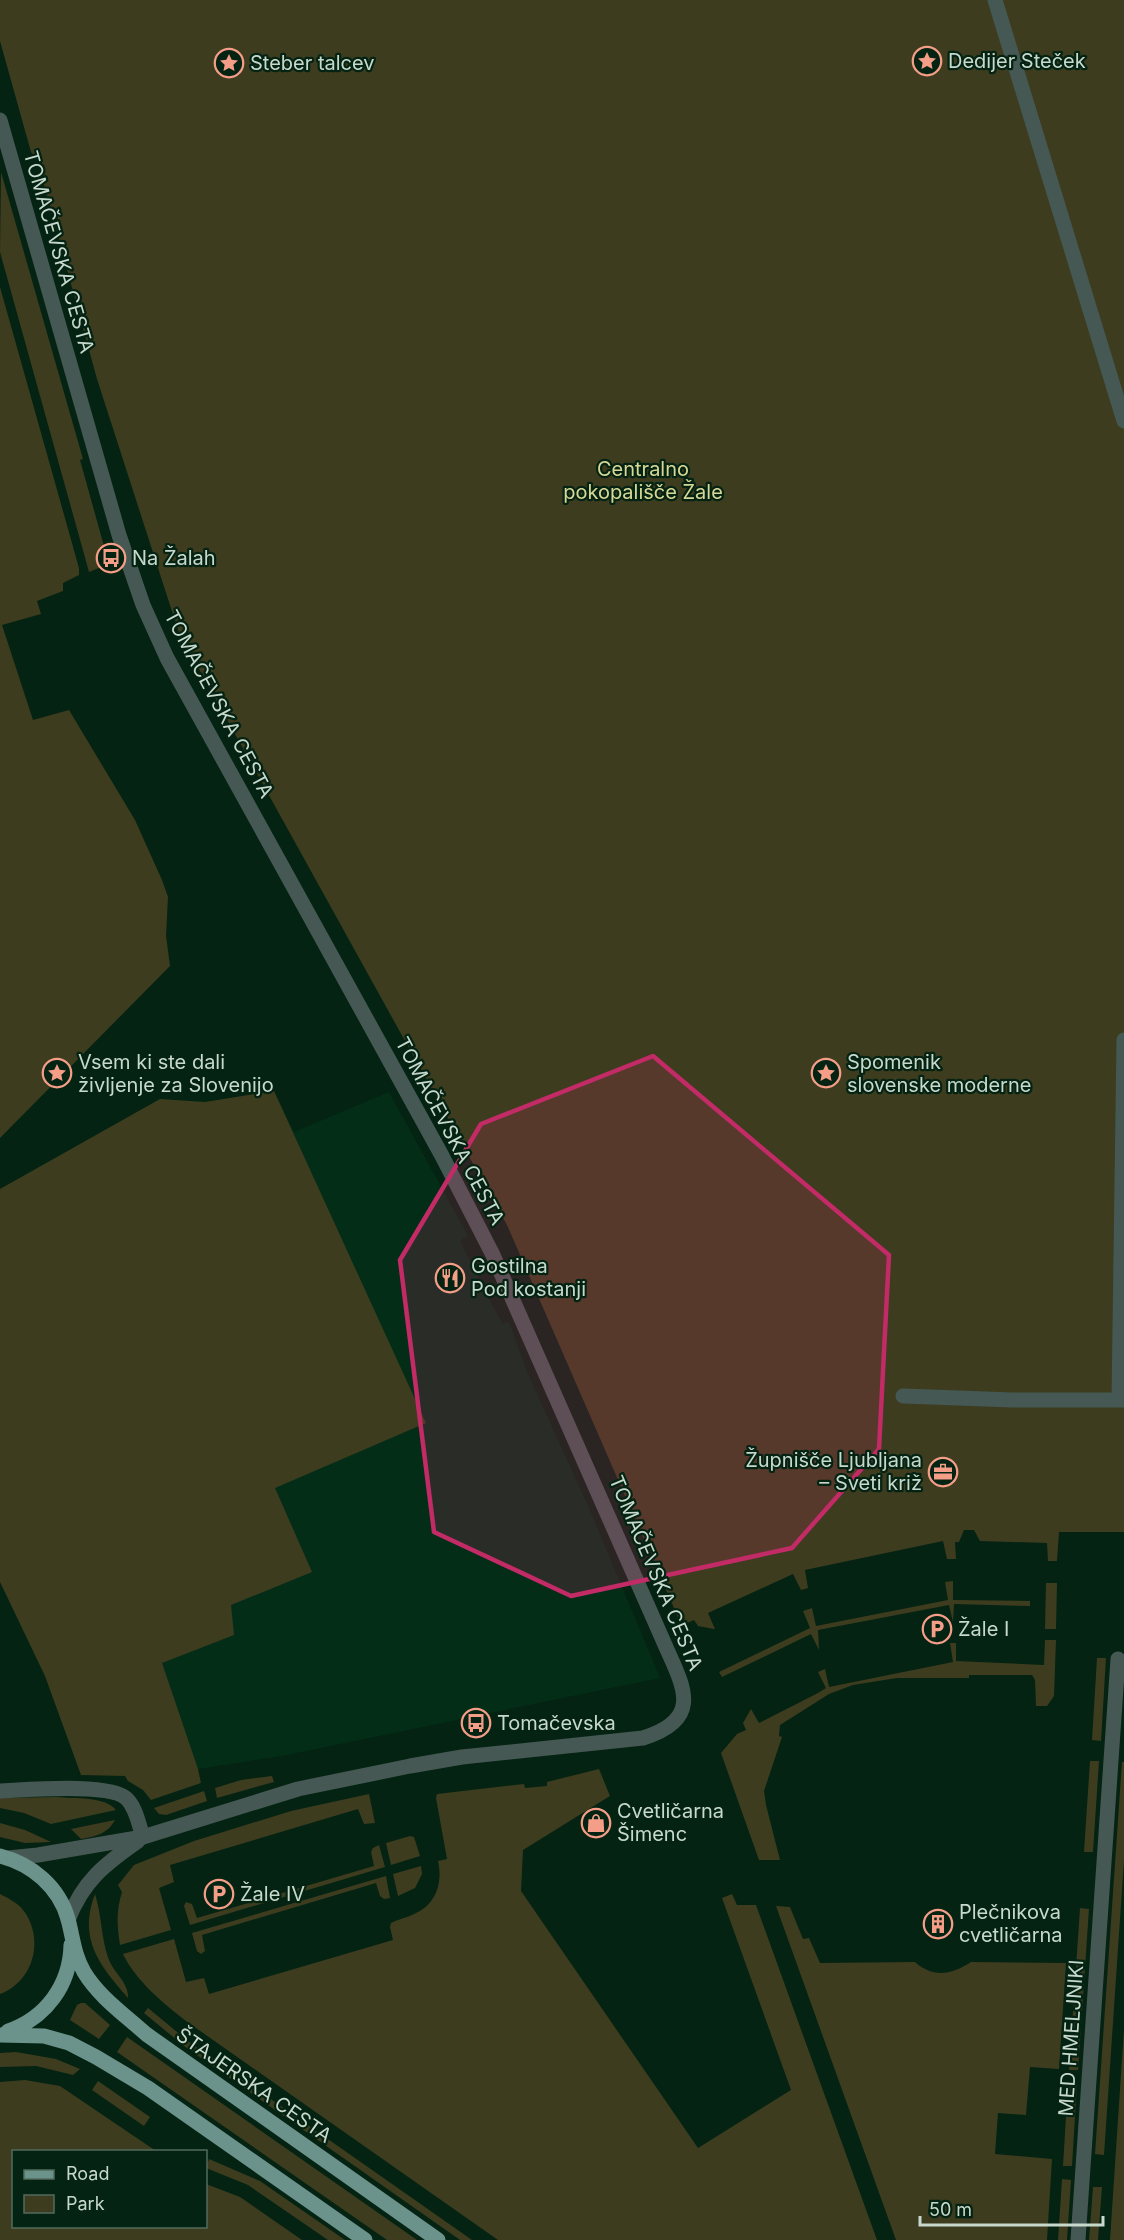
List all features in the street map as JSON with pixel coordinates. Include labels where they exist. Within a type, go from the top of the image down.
[{"type":"main road","name":"ŠTAJERSKA CESTA","points":[[4,1857],[27,1866],[49,1885],[60,1901],[68,1920],[71,1939],[80,1965],[102,1995],[146,2034],[438,2240]]},
{"type":"main road","name":"ŠTAJERSKA CESTA","points":[[0,2034],[27,2024],[48,2006],[64,1981],[69,1968],[71,1939]]},
{"type":"main road","name":"ŠTAJERSKA CESTA","points":[[0,2034],[44,2036],[69,2043],[96,2057],[148,2088],[365,2240]]},
{"type":"street","points":[[995,0],[1124,421]]},
{"type":"street","name":"TOMAČEVSKA CESTA","points":[[0,120],[119,535],[143,604],[167,658],[441,1154],[493,1255],[679,1676],[684,1697],[684,1707],[677,1720],[662,1731],[643,1738],[462,1757],[400,1767],[298,1789],[143,1837],[38,1855],[4,1857]]},
{"type":"street","points":[[903,1396],[1013,1400],[1122,1400],[1124,1040]]},
{"type":"street","name":"MED HMELJNIKI","points":[[1078,2240],[1118,1659]]},
{"type":"street","points":[[0,1791],[64,1788],[121,1794],[132,1806],[143,1837]]},
{"type":"street","name":"TOMAČEVSKA CESTA","points":[[68,1920],[84,1889],[98,1871],[143,1837]]},
{"type":"highlighted area","points":[[653,1056],[889,1255],[879,1449],[792,1548],[571,1596],[434,1532],[400,1260],[481,1124]]},
{"type":"shaded area","points":[[274,1091],[294,1132],[389,1092],[468,1236],[460,1241],[491,1303],[503,1324],[509,1322],[528,1374],[589,1508],[660,1678],[282,1756],[198,1769],[81,1775],[45,1676],[0,1582],[0,1189],[160,1099],[205,1102]]},
{"type":"green space","name":"Centralno pokopališče Žale","points":[[0,0],[1124,0],[1124,1532],[1059,1532],[1057,1561],[1048,1561],[1047,1543],[980,1541],[974,1530],[964,1530],[959,1542],[955,1542],[956,1559],[947,1559],[943,1541],[805,1570],[808,1588],[801,1590],[793,1574],[708,1613],[715,1629],[698,1626],[694,1620],[685,1624],[680,1622],[507,1225],[179,633],[97,379],[37,160],[31,152],[0,41]]},
{"type":"green space","points":[[1,172],[83,459],[80,460],[109,564],[89,572],[0,252]]},
{"type":"green space","points":[[0,287],[79,568],[79,575],[63,583],[63,591],[37,601],[41,614],[2,625],[33,720],[69,710],[135,820],[168,897],[166,936],[170,966],[0,1138]]},
{"type":"green space","points":[[274,1091],[426,1423],[275,1488],[312,1572],[231,1605],[234,1635],[162,1663],[201,1783],[151,1800],[143,1790],[128,1781],[125,1776],[81,1775],[45,1676],[0,1582],[0,1189],[160,1099],[205,1102]]},
{"type":"green space","points":[[953,1581],[953,1600],[1030,1601],[1030,1606],[954,1604],[953,1622],[949,1605],[818,1630],[819,1650],[811,1634],[722,1677],[719,1672],[810,1628],[803,1611],[812,1608],[816,1626],[948,1600],[945,1582]]},
{"type":"green space","points":[[1046,1583],[1057,1583],[1056,1629],[1045,1629]]},
{"type":"green space","points":[[1045,1640],[1056,1640],[1054,1696],[1047,1706],[1036,1706],[1035,1680],[1032,1675],[897,1678],[853,1685],[829,1694],[780,1725],[779,1736],[782,1737],[764,1791],[780,1860],[759,1860],[721,1753],[737,1734],[746,1730],[743,1723],[751,1709],[759,1723],[818,1693],[826,1688],[818,1672],[825,1669],[829,1687],[953,1662],[950,1643],[956,1643],[956,1661],[1044,1665]]},
{"type":"green space","points":[[1097,1658],[1106,1658],[1101,1741],[1092,1740]]},
{"type":"green space","points":[[1090,1761],[1099,1761],[1093,1852],[1084,1852]]},
{"type":"green space","points":[[1122,1762],[1124,1762],[1124,1860],[1104,2155],[1095,2154]]},
{"type":"green space","points":[[599,1769],[610,1796],[523,1850],[521,1891],[698,2148],[791,2090],[722,1898],[732,1894],[737,1905],[756,1905],[877,2240],[498,2240],[186,2021],[159,1999],[143,1982],[123,1954],[174,1939],[186,1982],[204,1978],[209,1994],[393,1940],[391,1923],[422,1910],[428,1905],[438,1885],[438,1861],[447,1859],[437,1794],[524,1784],[525,1788],[547,1786],[547,1782]]},
{"type":"green space","points":[[272,1776],[274,1782],[217,1798],[215,1788],[241,1780]]},
{"type":"green space","points":[[204,1791],[207,1801],[166,1815],[159,1814],[154,1808]]},
{"type":"green space","points":[[369,1794],[375,1823],[364,1824],[358,1809],[170,1865],[174,1882],[159,1888],[171,1930],[120,1945],[118,1919],[122,1892],[118,1885],[134,1865],[194,1841],[291,1811]]},
{"type":"green space","points":[[57,1797],[97,1800],[105,1802],[116,1810],[51,1824],[24,1813],[0,1808],[0,1798]]},
{"type":"green space","points":[[115,1820],[105,1831],[87,1838],[81,1839],[71,1829]]},
{"type":"green space","points":[[0,1823],[25,1830],[51,1842],[25,1843],[0,1837]]},
{"type":"green space","points":[[410,1836],[414,1837],[420,1856],[391,1865],[386,1843]]},
{"type":"green space","points":[[379,1845],[385,1867],[190,1925],[184,1906],[186,1902],[192,1904],[197,1918],[374,1866],[371,1852]]},
{"type":"green space","points":[[421,1866],[422,1874],[415,1888],[398,1896],[393,1874]]},
{"type":"green space","points":[[386,1876],[390,1898],[384,1899],[380,1896],[376,1883],[202,1935],[205,1951],[201,1954],[197,1951],[192,1933]]},
{"type":"green space","points":[[0,1894],[24,1910],[31,1925],[34,1949],[32,1960],[20,1981],[0,1994]]},
{"type":"green space","points":[[95,1894],[106,1952],[111,1965],[124,1983],[128,1998],[100,1962],[90,1938],[90,1910]]},
{"type":"green space","points":[[776,1906],[790,1907],[803,1939],[809,1938],[820,1963],[915,1962],[929,1971],[942,1973],[956,1970],[971,1962],[1066,1963],[1059,2069],[1030,2067],[1026,2115],[998,2113],[995,2154],[1052,2159],[1047,2240],[896,2240]]},
{"type":"green space","points":[[1080,1908],[1089,1909],[1078,2070],[1069,2070]]},
{"type":"green space","points":[[85,2003],[110,2025],[99,2039],[70,2020],[77,2005]]},
{"type":"green space","points":[[148,2008],[188,2041],[472,2240],[460,2240],[184,2046],[144,2013]]},
{"type":"green space","points":[[1124,2029],[1124,2240],[1110,2240]]},
{"type":"green space","points":[[127,2037],[417,2240],[387,2240],[117,2052]]},
{"type":"green space","points":[[16,2052],[56,2059],[80,2069],[73,2075],[36,2066],[0,2067],[0,2053]]},
{"type":"green space","points":[[25,2080],[60,2086],[155,2150],[12,2150],[12,2228],[207,2228],[207,2184],[240,2197],[302,2240],[0,2240],[0,2082]]},
{"type":"green space","points":[[98,2081],[150,2117],[144,2126],[92,2090]]},
{"type":"green space","points":[[1068,2083],[1077,2083],[1072,2166],[1063,2166]]},
{"type":"green space","points":[[209,2159],[260,2181],[345,2240],[328,2240],[248,2185],[207,2168]]},
{"type":"green space","points":[[1062,2179],[1071,2180],[1067,2240],[1058,2240]]},
{"type":"green space","points":[[1093,2187],[1102,2187],[1098,2240],[1089,2240]]},
{"type":"place","name":"Dedijer Steček","points":[[927,61]]},
{"type":"place","name":"Steber talcev","points":[[229,63]]},
{"type":"place","name":"Na Žalah","points":[[111,558]]},
{"type":"place","name":"Vsem ki ste dali življenje za Slovenijo","points":[[57,1073]]},
{"type":"place","name":"Spomenik slovenske moderne","points":[[826,1073]]},
{"type":"place","name":"Gostilna Pod kostanji","points":[[450,1278]]},
{"type":"place","name":"Župnišče Ljubljana – Sveti križ","points":[[943,1472]]},
{"type":"place","name":"Žale I","points":[[937,1629]]},
{"type":"place","name":"Tomačevska","points":[[476,1723]]},
{"type":"place","name":"Cvetličarna Šimenc","points":[[596,1823]]},
{"type":"place","name":"Žale IV","points":[[219,1894]]},
{"type":"place","name":"Plečnikova cvetličarna","points":[[938,1924]]}]
